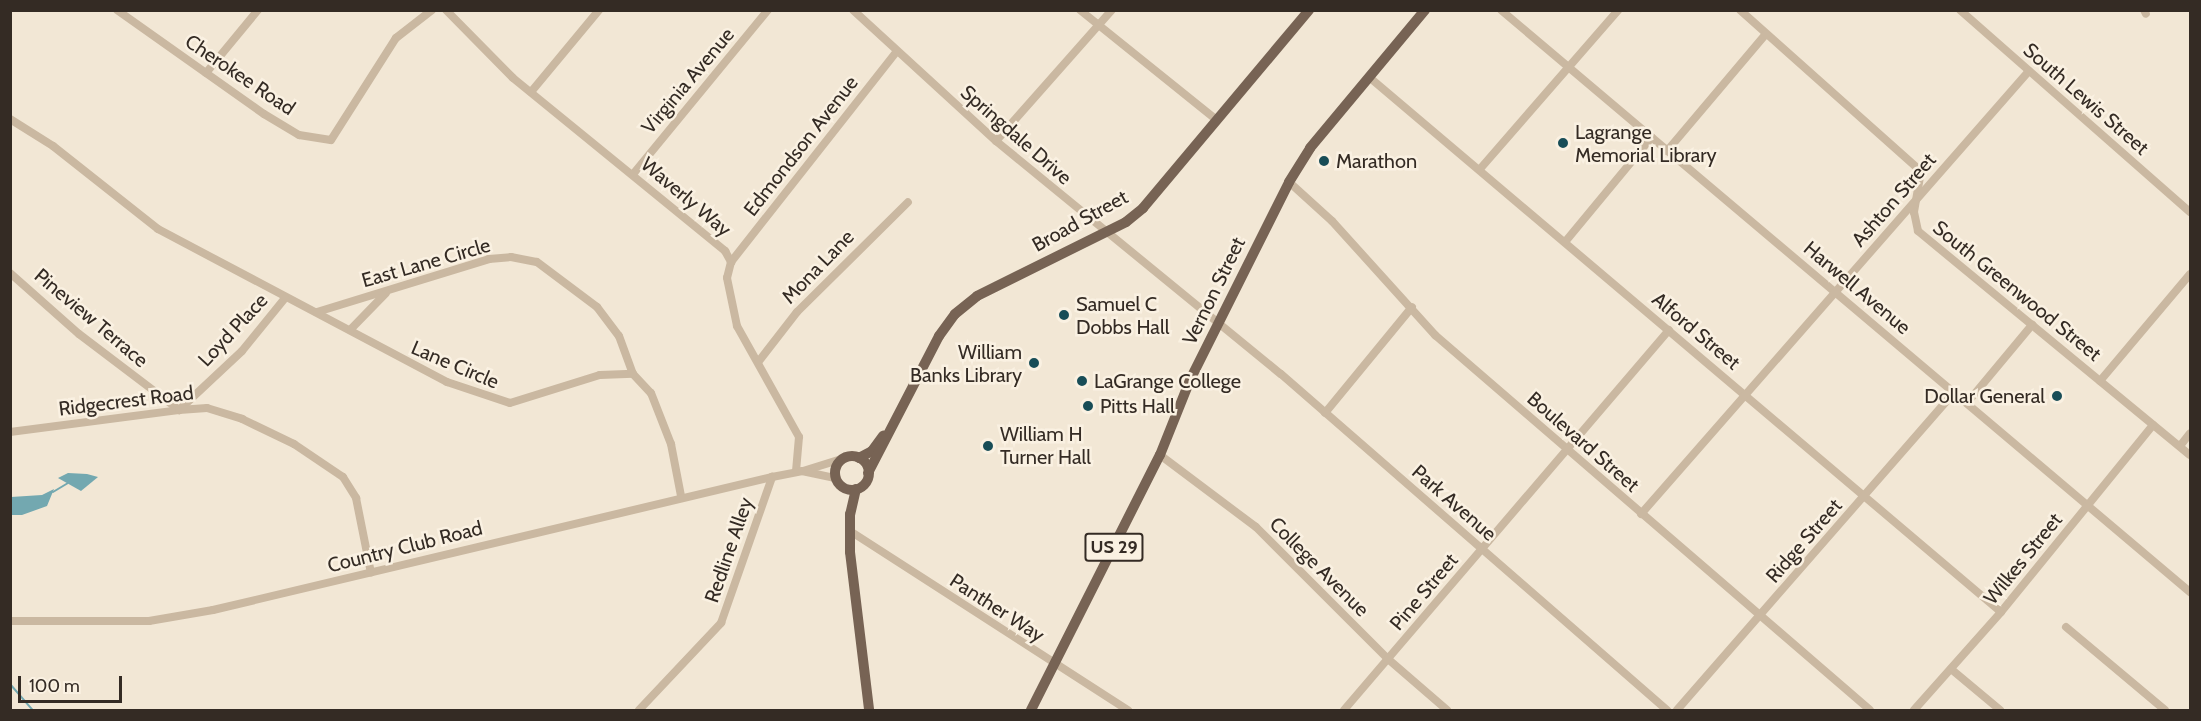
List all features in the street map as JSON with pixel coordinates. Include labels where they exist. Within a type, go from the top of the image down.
[{"type":"main road","name":"Broad Street","points":[[868,473],[944,327],[960,308],[986,291],[1104,232],[1143,208],[1309,10]]},
{"type":"main road","name":"Vernon Street","points":[[1031,711],[1160,455],[1217,325],[1289,182],[1310,148],[1425,10]]},
{"type":"main road","name":"Broad Street","points":[[859,458],[872,451],[892,426]]},
{"type":"main road","points":[[850,514],[838,481],[842,459],[859,458],[868,473],[866,481],[856,489],[850,514],[850,531],[853,595],[869,711]]},
{"type":"main road","points":[[838,481],[856,489]]},
{"type":"street","name":"Cherokee Road","points":[[117,10],[299,135],[331,140],[396,39],[432,10]]},
{"type":"street","points":[[206,73],[258,10]]},
{"type":"street","name":"Waverly Way","points":[[446,10],[499,65],[634,173],[725,251],[731,262],[727,278],[737,326],[759,361],[799,437],[799,471]]},
{"type":"street","points":[[531,92],[599,10]]},
{"type":"street","name":"Virginia Avenue","points":[[634,173],[768,10]]},
{"type":"street","name":"Springdale Drive","points":[[853,10],[996,141],[1217,325]]},
{"type":"street","points":[[1080,10],[1217,120]]},
{"type":"street","points":[[996,141],[1112,10]]},
{"type":"street","name":"Harwell Avenue","points":[[1501,10],[2190,592]]},
{"type":"street","points":[[1480,169],[1618,10]]},
{"type":"street","name":"South Greenwood Street","points":[[1740,10],[1920,170],[1922,178],[1914,218],[1918,231],[2190,455]]},
{"type":"street","name":"South Lewis Street","points":[[1960,10],[2190,212]]},
{"type":"street","points":[[1668,151],[1766,34]]},
{"type":"street","name":"Edmondson Avenue","points":[[731,262],[897,51]]},
{"type":"street","name":"Ashton Street","points":[[1641,514],[2029,71]]},
{"type":"street","name":"Alford Street","points":[[1369,77],[2001,612]]},
{"type":"street","points":[[12,123],[53,146],[158,229],[285,298]]},
{"type":"street","points":[[1565,242],[1652,137]]},
{"type":"street","name":"Boulevard Street","points":[[1289,182],[1332,221],[1413,307],[1435,335],[1870,711]]},
{"type":"street","name":"Mona Lane","points":[[759,361],[797,312],[908,202]]},
{"type":"street","name":"East Lane Circle","points":[[317,312],[489,259],[511,257],[537,262],[597,307],[619,336],[633,374]]},
{"type":"street","name":"Pineview Terrace","points":[[10,273],[79,334],[179,410]]},
{"type":"street","points":[[2100,381],[2190,274]]},
{"type":"street","points":[[351,329],[389,290]]},
{"type":"street","name":"Lane Circle","points":[[285,298],[351,329],[419,369],[496,401],[510,403],[600,375],[633,374]]},
{"type":"street","name":"Loyd Place","points":[[179,410],[242,351],[285,298]]},
{"type":"street","points":[[1325,413],[1413,307]]},
{"type":"street","name":"Park Avenue","points":[[1217,325],[1325,413],[1667,711]]},
{"type":"street","points":[[1967,403],[2032,325]]},
{"type":"street","name":"Pine Street","points":[[1344,711],[1669,330]]},
{"type":"street","points":[[633,374],[651,393],[671,444],[681,496]]},
{"type":"street","name":"Ridge Street","points":[[1677,711],[1954,392]]},
{"type":"street","name":"Ridgecrest Road","points":[[10,432],[207,408],[242,419],[294,444],[343,477],[356,498],[371,573]]},
{"type":"street","name":"Wilkes Street","points":[[1914,711],[2001,612],[2153,424]]},
{"type":"street","points":[[2180,446],[2190,433]]},
{"type":"street","name":"College Avenue","points":[[1160,455],[1256,527],[1388,659],[1448,711]]},
{"type":"street","name":"Country Club Road","points":[[10,621],[148,621],[371,573],[681,496],[799,471],[842,459]]},
{"type":"street","name":"Country Club Road","points":[[799,471],[838,481]]},
{"type":"street","name":"Redline Alley","points":[[639,711],[721,623],[748,536],[772,477]]},
{"type":"street","name":"Panther Way","points":[[850,531],[1128,711]]},
{"type":"street","points":[[2066,627],[2165,711]]},
{"type":"street","points":[[1952,669],[2000,711]]},
{"type":"water","points":[[68,473],[98,477],[81,491],[58,478]]},
{"type":"water","points":[[54,489],[47,506],[22,515],[11,515],[11,497],[42,495]]},
{"type":"waterway","points":[[53,492],[68,483]]},
{"type":"waterway","points":[[10,684],[33,710]]},
{"type":"place","name":"Lagrange Memorial Library","points":[[1563,143]]},
{"type":"place","name":"Marathon","points":[[1324,161]]},
{"type":"place","name":"Samuel C Dobbs Hall","points":[[1064,315]]},
{"type":"place","name":"William Banks Library","points":[[1034,363]]},
{"type":"place","name":"LaGrange College","points":[[1082,381]]},
{"type":"place","name":"Dollar General","points":[[2057,396]]},
{"type":"place","name":"Pitts Hall","points":[[1088,406]]},
{"type":"place","name":"William H Turner Hall","points":[[988,446]]}]
